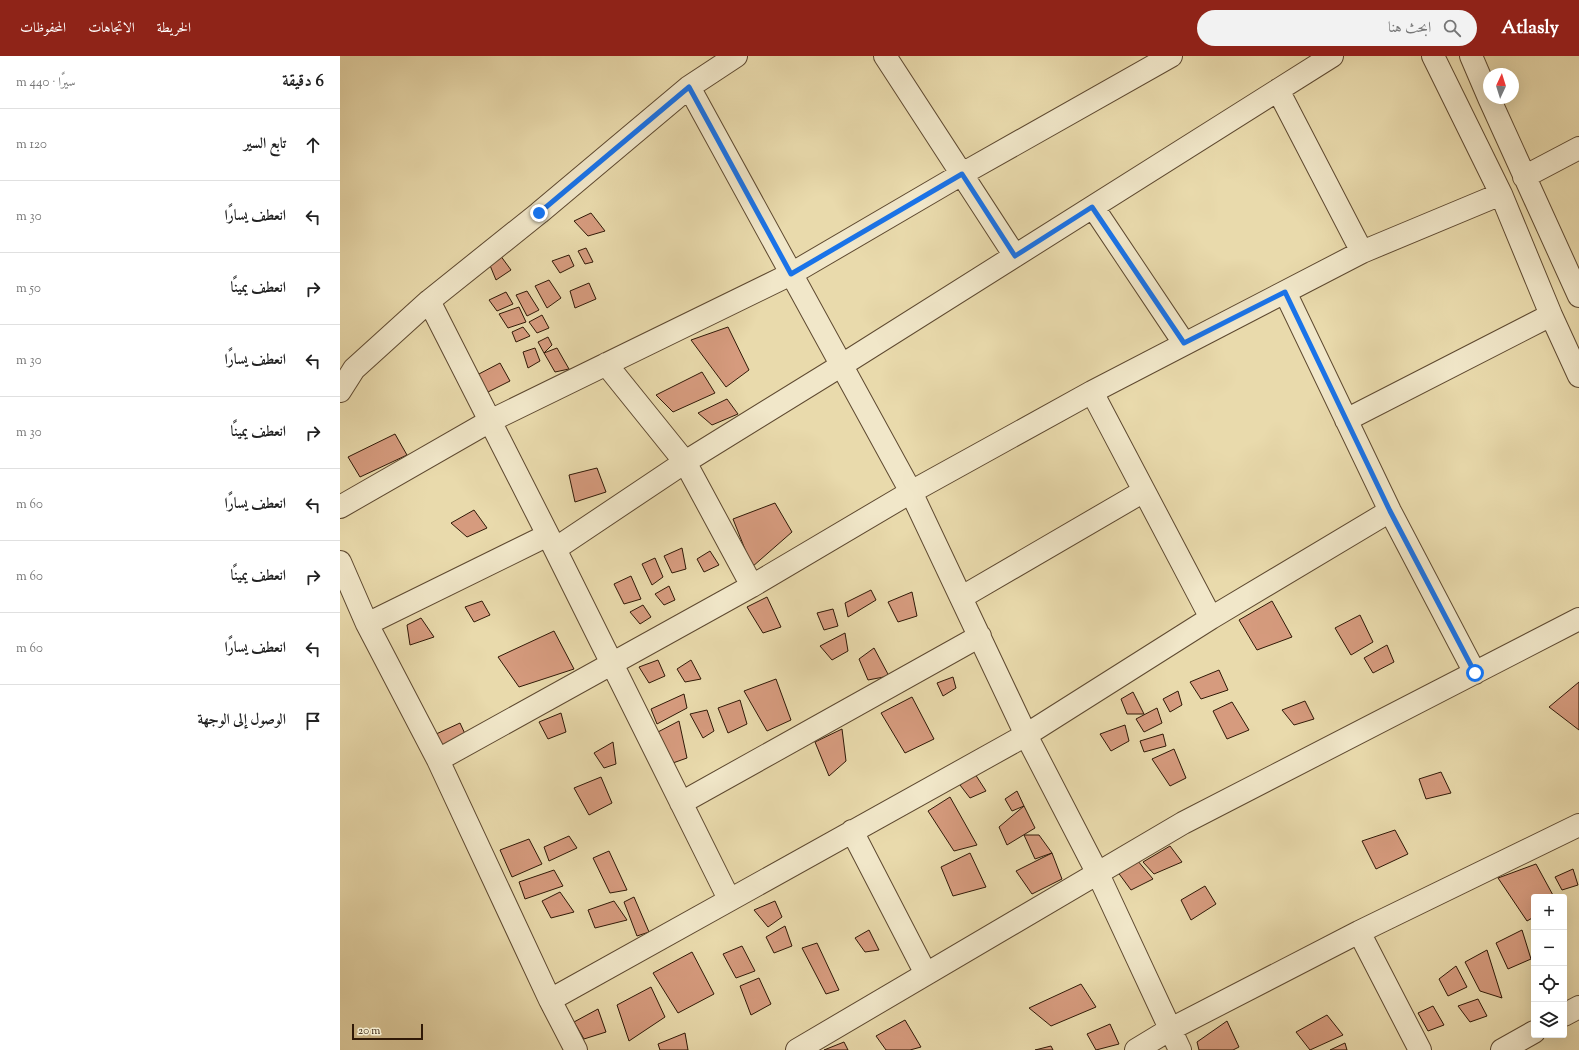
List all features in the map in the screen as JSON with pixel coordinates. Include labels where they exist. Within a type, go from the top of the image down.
[{"type":"street","points":[[340,391],[354,369],[429,301],[539,213],[689,87],[736,56]]},
{"type":"street","points":[[885,56],[1015,256]]},
{"type":"street","points":[[340,507],[490,421],[791,274],[962,174],[1171,56]]},
{"type":"street","points":[[368,624],[551,542],[842,365],[1332,56]]},
{"type":"street","points":[[1433,56],[1500,194],[1551,315],[1579,376]]},
{"type":"street","points":[[1470,56],[1483,85]]},
{"type":"street","points":[[689,87],[911,492],[1026,735],[1098,874],[1180,1050]]},
{"type":"street","points":[[1278,90],[1362,252]]},
{"type":"street","points":[[1492,104],[1579,296]]},
{"type":"street","points":[[1524,177],[1579,148]]},
{"type":"street","points":[[438,760],[752,586],[911,492],[1092,392],[1362,252],[1500,194]]},
{"type":"street","points":[[1092,207],[1184,343]]},
{"type":"street","points":[[1285,292],[1390,511],[1475,673]]},
{"type":"street","points":[[429,301],[729,900]]},
{"type":"street","points":[[1346,420],[1551,315]]},
{"type":"street","points":[[606,364],[684,462],[752,586]]},
{"type":"street","points":[[1092,392],[1211,618]]},
{"type":"street","points":[[962,598],[1144,491]]},
{"type":"street","points":[[550,1000],[852,830],[1026,735],[1211,618],[1390,511]]},
{"type":"street","points":[[341,570],[438,760],[574,1049]]},
{"type":"street","points":[[797,1050],[1183,823],[1579,619]]},
{"type":"street","points":[[681,802],[980,636]]},
{"type":"street","points":[[1136,1050],[1170,1030],[1360,932],[1579,825]]},
{"type":"street","points":[[852,830],[926,974]]},
{"type":"street","points":[[1360,932],[1420,1050]]},
{"type":"street","points":[[1567,1013],[1579,1007]]},
{"type":"street","points":[[1502,1050],[1531,1034]]},
{"type":"building","points":[[591,213],[605,231],[588,236],[574,221]]},
{"type":"building","points":[[586,248],[593,262],[585,264],[578,251]]},
{"type":"building","points":[[500,255],[511,270],[496,280],[489,263]]},
{"type":"building","points":[[569,255],[574,266],[560,273],[552,261]]},
{"type":"building","points":[[549,280],[561,298],[547,308],[535,286]]},
{"type":"building","points":[[589,283],[596,299],[575,308],[570,291]]},
{"type":"building","points":[[527,291],[539,310],[527,316],[516,295]]},
{"type":"building","points":[[506,292],[513,304],[497,311],[489,300]]},
{"type":"building","points":[[519,307],[526,322],[508,328],[499,314]]},
{"type":"building","points":[[542,315],[549,328],[537,333],[529,322]]},
{"type":"building","points":[[523,327],[530,336],[516,342],[512,332]]},
{"type":"building","points":[[728,327],[749,370],[726,387],[691,340]]},
{"type":"building","points":[[548,337],[552,345],[544,353],[538,342]]},
{"type":"building","points":[[535,348],[540,361],[528,368],[523,352]]},
{"type":"building","points":[[557,348],[569,369],[555,372],[544,353]]},
{"type":"building","points":[[500,363],[510,381],[486,393],[475,376]]},
{"type":"building","points":[[702,372],[715,393],[673,412],[656,395]]},
{"type":"building","points":[[727,399],[738,414],[712,425],[698,413]]},
{"type":"building","points":[[395,434],[407,455],[360,477],[348,457]]},
{"type":"building","points":[[597,468],[606,492],[575,502],[569,475]]},
{"type":"building","points":[[775,503],[792,532],[752,567],[733,519]]},
{"type":"building","points":[[474,510],[487,528],[467,537],[451,523]]},
{"type":"building","points":[[682,548],[686,569],[672,573],[664,556]]},
{"type":"building","points":[[710,551],[719,565],[704,572],[697,559]]},
{"type":"building","points":[[655,558],[663,577],[652,585],[642,564]]},
{"type":"building","points":[[631,576],[641,599],[624,604],[614,584]]},
{"type":"building","points":[[669,586],[675,600],[664,605],[655,594]]},
{"type":"building","points":[[871,590],[876,600],[848,617],[845,603]]},
{"type":"building","points":[[912,592],[917,616],[898,622],[888,602]]},
{"type":"building","points":[[767,597],[781,627],[763,633],[747,607]]},
{"type":"building","points":[[482,601],[490,615],[474,622],[465,607]]},
{"type":"building","points":[[1272,601],[1292,637],[1257,650],[1239,620]]},
{"type":"building","points":[[643,605],[651,617],[640,624],[630,612]]},
{"type":"building","points":[[833,609],[838,626],[824,630],[817,613]]},
{"type":"building","points":[[1360,615],[1373,642],[1351,655],[1335,628]]},
{"type":"building","points":[[421,618],[434,637],[410,645],[407,625]]},
{"type":"building","points":[[554,631],[574,669],[519,687],[498,657]]},
{"type":"building","points":[[845,633],[848,651],[832,660],[820,646]]},
{"type":"building","points":[[1387,645],[1394,662],[1373,673],[1364,658]]},
{"type":"building","points":[[874,648],[889,676],[868,680],[859,659]]},
{"type":"building","points":[[658,660],[665,676],[649,683],[639,667]]},
{"type":"building","points":[[691,660],[701,679],[685,682],[677,669]]},
{"type":"building","points":[[1219,670],[1228,690],[1201,699],[1190,682]]},
{"type":"building","points":[[953,677],[956,688],[943,696],[937,683]]},
{"type":"building","points":[[776,679],[791,720],[767,731],[744,691]]},
{"type":"building","points":[[1579,682],[1579,730],[1549,707]]},
{"type":"building","points":[[1178,691],[1182,705],[1170,712],[1163,699]]},
{"type":"building","points":[[1133,692],[1144,714],[1127,714],[1121,699]]},
{"type":"building","points":[[684,694],[687,708],[657,724],[651,709]]},
{"type":"building","points":[[912,697],[934,739],[905,753],[881,713]]},
{"type":"building","points":[[740,700],[747,724],[728,733],[718,708]]},
{"type":"building","points":[[1305,701],[1314,719],[1294,725],[1282,710]]},
{"type":"building","points":[[1232,702],[1249,730],[1227,739],[1213,711]]},
{"type":"building","points":[[1157,708],[1162,723],[1144,732],[1136,719]]},
{"type":"building","points":[[707,710],[714,731],[703,738],[690,714]]},
{"type":"building","points":[[561,713],[566,732],[548,739],[539,722]]},
{"type":"building","points":[[679,721],[687,758],[670,764],[656,733]]},
{"type":"building","points":[[460,723],[466,736],[444,747],[434,735]]},
{"type":"building","points":[[1125,725],[1129,741],[1111,751],[1100,734]]},
{"type":"building","points":[[842,729],[846,761],[829,776],[815,742]]},
{"type":"building","points":[[1163,734],[1166,746],[1144,752],[1140,741]]},
{"type":"building","points":[[613,742],[616,764],[604,768],[594,753]]},
{"type":"building","points":[[1174,749],[1186,778],[1170,786],[1152,759]]},
{"type":"building","points":[[1441,772],[1451,793],[1426,799],[1419,779]]},
{"type":"building","points":[[975,774],[986,791],[970,798],[960,785]]},
{"type":"building","points":[[601,777],[612,803],[589,815],[574,788]]},
{"type":"building","points":[[1017,791],[1024,806],[1012,811],[1005,799]]},
{"type":"building","points":[[950,797],[977,845],[954,851],[928,811]]},
{"type":"building","points":[[1024,806],[1035,828],[1007,845],[999,827]]},
{"type":"building","points":[[1395,830],[1408,854],[1376,869],[1362,841]]},
{"type":"building","points":[[1024,835],[1039,835],[1052,853],[1035,859]]},
{"type":"building","points":[[569,836],[577,848],[549,861],[544,847]]},
{"type":"building","points":[[529,839],[542,864],[512,877],[500,850]]},
{"type":"building","points":[[1170,846],[1182,862],[1154,874],[1143,862]]},
{"type":"building","points":[[609,851],[627,890],[610,893],[593,858]]},
{"type":"building","points":[[970,853],[986,887],[953,896],[941,867]]},
{"type":"building","points":[[1052,853],[1062,879],[1032,894],[1016,871]]},
{"type":"building","points":[[1137,860],[1153,879],[1131,890],[1117,871]]},
{"type":"building","points":[[1536,864],[1552,894],[1531,894],[1531,919],[1527,921],[1498,878]]},
{"type":"building","points":[[1573,869],[1578,885],[1562,890],[1555,877]]},
{"type":"building","points":[[554,870],[563,886],[525,899],[519,882]]},
{"type":"building","points":[[1205,886],[1216,904],[1191,920],[1181,900]]},
{"type":"building","points":[[560,892],[574,912],[551,918],[542,901]]},
{"type":"building","points":[[634,897],[649,932],[637,936],[624,902]]},
{"type":"building","points":[[614,901],[627,920],[595,928],[588,910]]},
{"type":"building","points":[[775,901],[782,917],[768,927],[754,910]]},
{"type":"building","points":[[785,926],[792,946],[774,953],[766,937]]},
{"type":"building","points":[[869,930],[879,950],[865,952],[855,938]]},
{"type":"building","points":[[1522,930],[1531,959],[1508,969],[1496,943]]},
{"type":"building","points":[[817,943],[839,990],[826,994],[802,948]]},
{"type":"building","points":[[742,946],[755,971],[736,978],[723,954]]},
{"type":"building","points":[[1487,950],[1502,998],[1480,991],[1465,962]]},
{"type":"building","points":[[692,952],[714,994],[678,1013],[653,973]]},
{"type":"building","points":[[1456,966],[1467,987],[1448,996],[1439,979]]},
{"type":"building","points":[[759,978],[771,1004],[751,1015],[740,986]]},
{"type":"building","points":[[1081,984],[1096,1007],[1051,1026],[1029,1008]]},
{"type":"building","points":[[651,987],[665,1017],[629,1041],[617,1005]]},
{"type":"building","points":[[1478,999],[1487,1016],[1470,1022],[1458,1006]]},
{"type":"building","points":[[1433,1006],[1444,1025],[1428,1031],[1418,1013]]},
{"type":"building","points":[[598,1009],[606,1032],[584,1039],[574,1022]]},
{"type":"building","points":[[1327,1015],[1343,1035],[1310,1050],[1296,1032]]},
{"type":"building","points":[[905,1020],[921,1047],[910,1050],[886,1050],[876,1036]]},
{"type":"building","points":[[1227,1021],[1239,1047],[1233,1050],[1199,1050],[1197,1042]]},
{"type":"building","points":[[1110,1024],[1119,1044],[1096,1050],[1087,1034]]},
{"type":"building","points":[[685,1033],[688,1050],[660,1050],[658,1044]]},
{"type":"building","points":[[844,1042],[848,1050],[824,1050]]},
{"type":"building","points":[[1345,1043],[1347,1050],[1330,1050]]},
{"type":"building","points":[[1051,1046],[1053,1050],[1035,1050]]},
{"type":"route","points":[[539,213],[689,87],[791,274],[962,174],[1015,256],[1092,207],[1184,343],[1285,292],[1390,511],[1475,673]]}]
